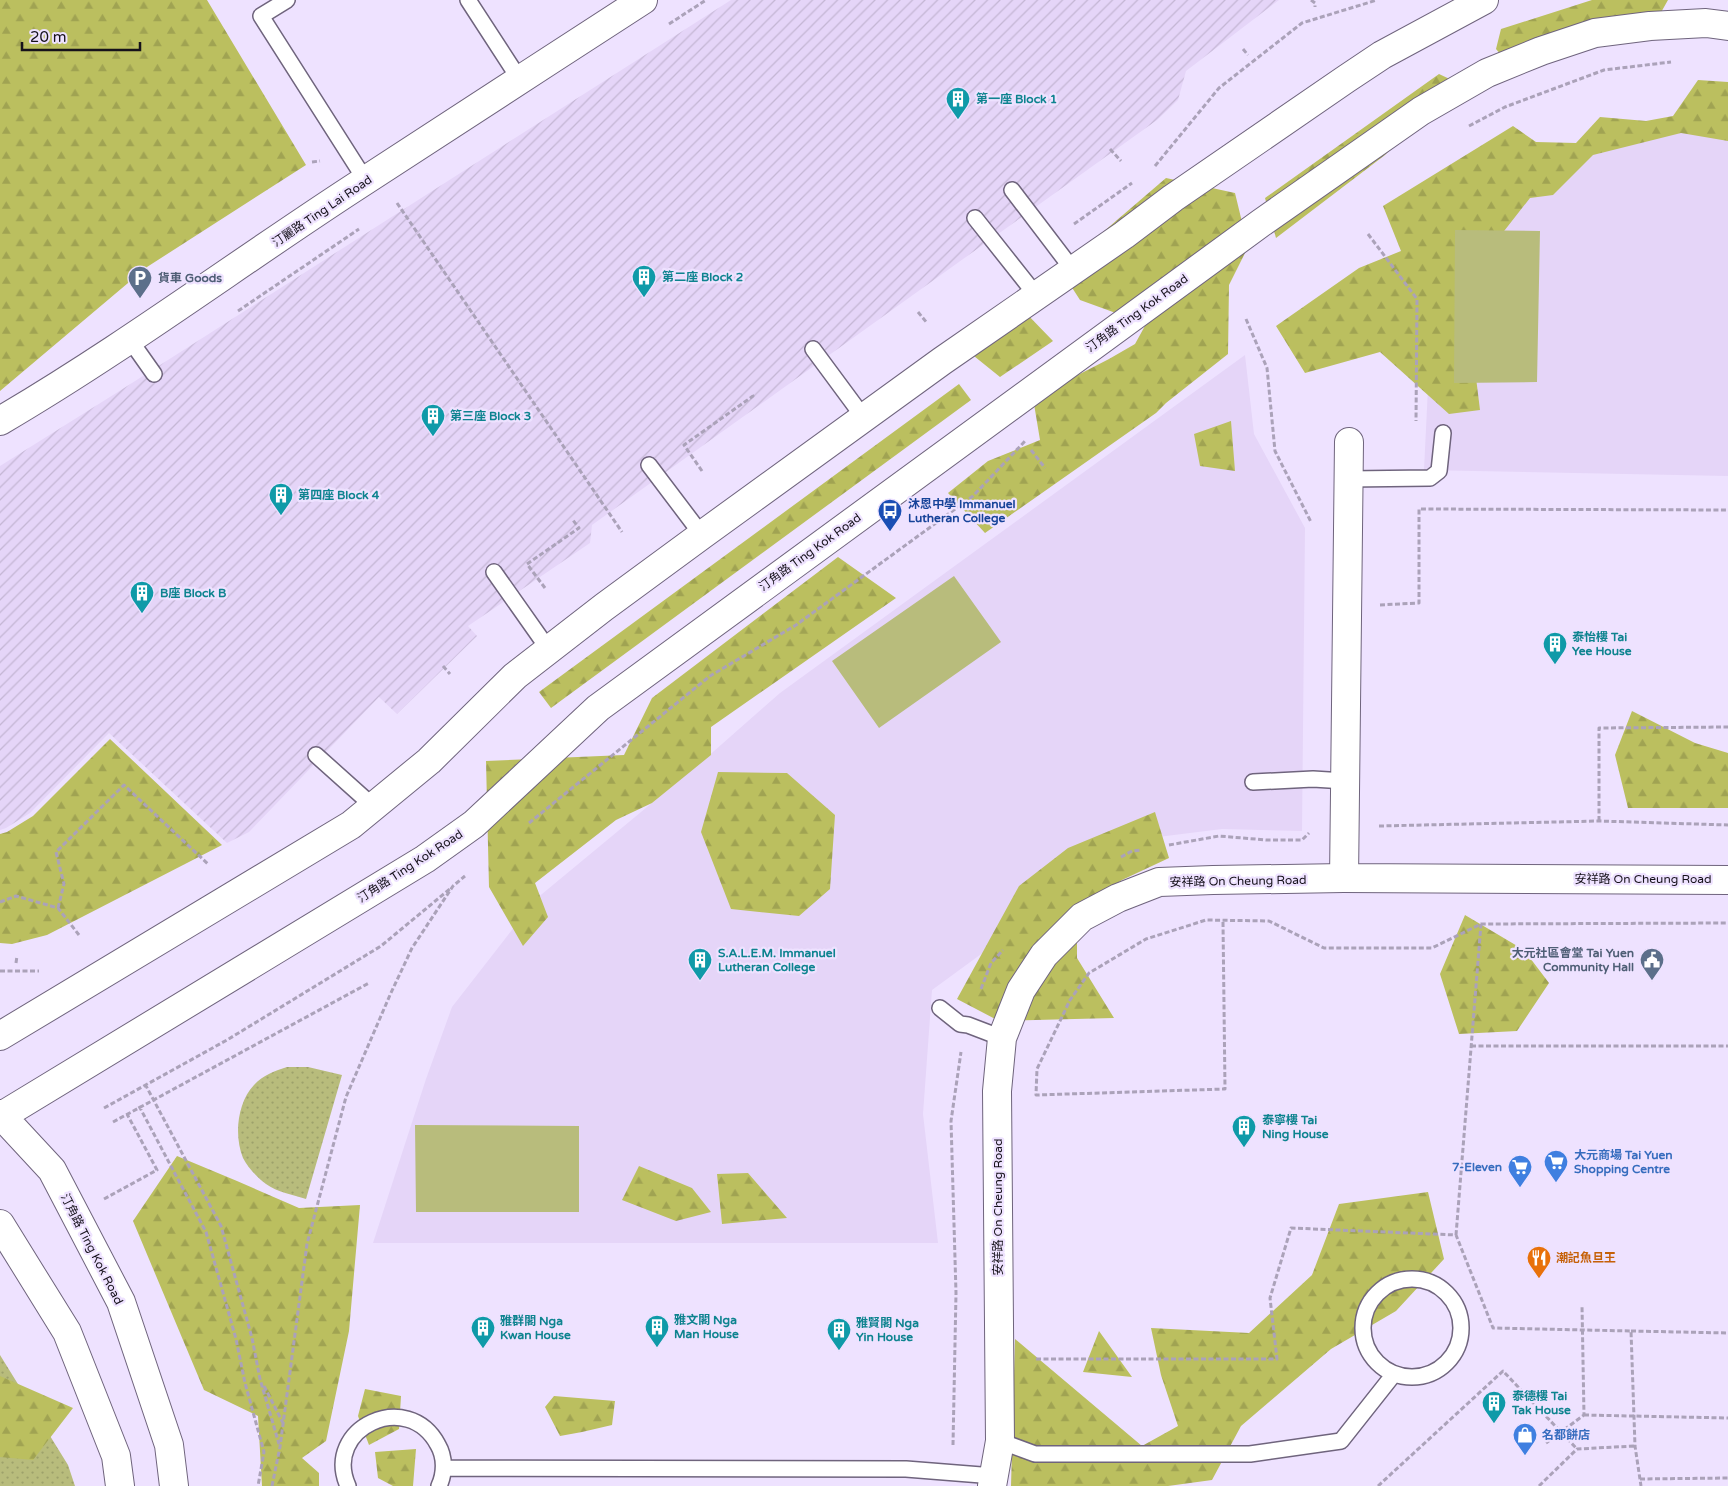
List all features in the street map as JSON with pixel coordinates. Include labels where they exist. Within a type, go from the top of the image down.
[{"type":"main road","name":"汀麗路 Ting Lai Road","points":[[0,421],[50,392],[130,340],[366,181],[643,0]]},
{"type":"main road","points":[[0,1036],[350,825],[429,761],[515,676],[604,607],[702,535],[1036,295],[1382,54],[1484,0]]},
{"type":"main road","name":"汀角路 Ting Kok Road","points":[[174,1486],[169,1445],[121,1302],[52,1170],[1,1116],[425,859],[474,824],[598,708],[1261,223],[1421,111],[1487,73],[1541,51],[1594,33],[1650,26],[1706,23],[1728,26]]},
{"type":"main road","points":[[1344,878],[1348,442]]},
{"type":"main road","name":"安祥路 On Cheung Road","points":[[993,1481],[1000,1442],[997,1091],[1002,1038],[1021,990],[1044,955],[1082,917],[1118,898],[1159,882],[1344,878],[1728,880]]},
{"type":"main road","points":[[0,1224],[67,1332],[116,1456],[120,1486]]},
{"type":"lane","points":[[287,0],[262,16],[366,181]]},
{"type":"lane","points":[[468,0],[520,80]]},
{"type":"lane","points":[[1012,190],[1073,270]]},
{"type":"lane","points":[[975,218],[1036,295]]},
{"type":"lane","points":[[130,340],[154,374]]},
{"type":"lane","points":[[813,349],[864,418]]},
{"type":"lane","points":[[1348,479],[1430,478],[1439,471],[1443,433]]},
{"type":"lane","points":[[649,465],[702,535]]},
{"type":"lane","points":[[494,572],[549,650]]},
{"type":"lane","points":[[316,755],[374,807]]},
{"type":"lane","points":[[1253,782],[1313,779],[1346,781]]},
{"type":"lane","points":[[940,1008],[960,1024],[968,1025],[1002,1038]]},
{"type":"lane","points":[[1406,1280],[1422,1280],[1437,1286],[1450,1296],[1458,1310],[1462,1326],[1460,1342],[1453,1357],[1441,1368],[1426,1375],[1410,1377],[1394,1374],[1380,1365],[1370,1353],[1364,1338],[1364,1322],[1368,1307],[1377,1294],[1391,1284],[1406,1280]]},
{"type":"lane","points":[[1000,1442],[1035,1454],[1250,1454],[1341,1441],[1394,1374]]},
{"type":"lane","points":[[348,1486],[344,1479],[343,1462],[348,1445],[357,1432],[371,1421],[388,1417],[405,1418],[421,1425],[434,1436],[441,1451],[444,1468],[439,1486]]},
{"type":"lane","points":[[444,1468],[906,1469],[993,1481]]},
{"type":"path","points":[[1311,0],[1315,3],[1315,7]]},
{"type":"path","points":[[1243,49],[1248,55]]},
{"type":"path","points":[[1462,130],[1505,107],[1604,70],[1673,62]]},
{"type":"path","points":[[1110,149],[1120,161]]},
{"type":"path","points":[[312,162],[321,161]]},
{"type":"path","points":[[397,203],[622,532]]},
{"type":"path","points":[[1368,234],[1417,299],[1416,427]]},
{"type":"path","points":[[918,312],[927,323]]},
{"type":"path","points":[[1246,319],[1267,368],[1275,451],[1311,520],[1311,530]]},
{"type":"path","points":[[702,471],[684,446],[753,396],[751,393]]},
{"type":"path","points":[[526,826],[710,676],[796,625],[973,496],[1029,437]]},
{"type":"path","points":[[1031,450],[1045,468]]},
{"type":"path","points":[[1374,605],[1419,603],[1420,509],[1415,478]]},
{"type":"path","points":[[1420,509],[1728,510]]},
{"type":"path","points":[[545,588],[527,564],[578,528],[572,519]]},
{"type":"path","points":[[443,666],[450,674]]},
{"type":"path","points":[[1599,822],[1599,728],[1728,727]]},
{"type":"path","points":[[58,908],[64,884],[56,852],[124,785],[209,865]]},
{"type":"path","points":[[1344,830],[1372,826],[1599,822],[1728,824]]},
{"type":"path","points":[[104,1108],[227,1040],[381,946],[466,875]]},
{"type":"path","points":[[272,1486],[280,1447],[307,1244],[346,1096],[412,948],[453,886]]},
{"type":"path","points":[[0,902],[16,896],[58,908],[79,935]]},
{"type":"path","points":[[1223,922],[1225,1089],[1036,1095],[1038,1069],[1070,1000],[1089,973],[1146,939],[1206,920],[1223,922],[1269,921],[1324,948],[1432,948],[1482,924],[1728,923]]},
{"type":"path","points":[[1482,924],[1456,1235],[1494,1328],[1728,1333]]},
{"type":"path","points":[[16,962],[17,956]]},
{"type":"path","points":[[0,971],[37,972],[45,969]]},
{"type":"path","points":[[113,1122],[153,1098],[368,983]]},
{"type":"path","points":[[1471,1046],[1728,1046]]},
{"type":"path","points":[[145,1084],[221,1226],[252,1338],[260,1379],[280,1447]]},
{"type":"path","points":[[139,1106],[206,1232],[236,1339],[245,1383],[264,1452],[258,1486]]},
{"type":"path","points":[[102,1200],[157,1170],[127,1114]]},
{"type":"path","points":[[1036,1359],[1277,1359],[1270,1298],[1291,1228],[1456,1235]]},
{"type":"path","points":[[1582,1305],[1584,1415]]},
{"type":"path","points":[[1631,1331],[1636,1446],[1642,1486]]},
{"type":"path","points":[[1378,1486],[1503,1371],[1577,1449]]},
{"type":"path","points":[[260,1379],[283,1424]]},
{"type":"path","points":[[1546,1443],[1584,1415],[1728,1418]]},
{"type":"path","points":[[1539,1486],[1577,1449],[1636,1446]]},
{"type":"path","points":[[1640,1479],[1728,1478]]},
{"type":"shaded area","points":[[731,0],[1279,0],[1186,71],[1178,100],[1157,120],[592,525],[590,543],[468,626],[477,636],[397,714],[379,697],[249,832],[227,843],[109,733],[30,813],[0,830],[0,466]]},
{"type":"shaded area","points":[[1728,118],[1728,476],[1424,470],[1432,305],[1539,167]]},
{"type":"shaded area","points":[[1245,355],[1254,434],[1305,528],[1302,831],[1222,829],[1158,837],[999,941],[932,990],[923,1114],[938,1243],[373,1243],[426,1079],[452,1007],[536,899],[705,759],[780,693]]},
{"type":"green space","points":[[0,0],[207,0],[306,165],[147,267],[0,391]]},
{"type":"green space","points":[[1592,0],[1668,0],[1655,23],[1593,28],[1518,75],[1496,49],[1501,29]]},
{"type":"green space","points":[[1439,74],[1456,82],[1385,155],[1276,238],[1265,198]]},
{"type":"green space","points":[[1698,80],[1728,82],[1728,141],[1681,133],[1593,155],[1553,195],[1530,198],[1472,272],[1470,329],[1480,410],[1449,414],[1380,352],[1305,373],[1276,326],[1359,268],[1401,251],[1383,206],[1513,126],[1536,142],[1576,143],[1600,117],[1646,121],[1673,116]]},
{"type":"green space","points":[[1166,178],[1235,193],[1248,247],[1229,285],[1228,354],[1156,413],[985,533],[948,493],[988,461],[1040,440],[1033,398],[1135,344],[1146,324],[1080,300],[1060,269]]},
{"type":"green space","points":[[1455,230],[1540,231],[1537,382],[1454,383]]},
{"type":"green space","points":[[1023,310],[1053,341],[1000,377],[969,352]]},
{"type":"green space","points":[[959,384],[971,400],[551,708],[539,692]]},
{"type":"green space","points":[[1231,421],[1235,471],[1200,466],[1194,434]]},
{"type":"green space","points":[[838,557],[896,598],[711,727],[711,755],[652,803],[616,820],[535,883],[548,917],[523,946],[489,887],[486,761],[624,755],[652,698]]},
{"type":"green space","points":[[954,576],[1001,642],[879,728],[832,661]]},
{"type":"green space","points":[[1632,711],[1695,743],[1728,753],[1728,808],[1628,808],[1615,755]]},
{"type":"green space","points":[[110,739],[222,845],[47,935],[12,944],[0,943],[0,834],[7,832],[33,816]]},
{"type":"green space","points":[[718,772],[787,773],[835,815],[830,889],[799,916],[731,909],[701,832]]},
{"type":"green space","points":[[1155,812],[1169,858],[1122,880],[1077,909],[1077,958],[1114,1018],[999,1021],[957,999],[1019,886],[1068,848]]},
{"type":"green space","points":[[1465,915],[1524,950],[1549,983],[1517,1031],[1459,1034],[1440,974]]},
{"type":"green space","points":[[287,1067],[308,1067],[342,1075],[306,1199],[285,1193],[266,1184],[250,1169],[240,1149],[239,1120],[248,1092],[261,1079]]},
{"type":"green space","points":[[415,1125],[579,1126],[579,1212],[416,1212]]},
{"type":"green space","points":[[177,1156],[299,1208],[360,1205],[349,1331],[326,1441],[302,1458],[319,1473],[319,1486],[262,1486],[258,1416],[204,1390],[133,1221]]},
{"type":"green space","points":[[639,1166],[692,1188],[711,1212],[676,1221],[622,1200]]},
{"type":"green space","points":[[748,1173],[787,1218],[722,1224],[717,1174]]},
{"type":"green space","points":[[1428,1192],[1444,1259],[1396,1311],[1331,1349],[1241,1426],[1212,1480],[1168,1486],[1011,1486],[1015,1339],[1142,1446],[1178,1426],[1161,1375],[1151,1328],[1249,1333],[1312,1275],[1339,1204]]},
{"type":"green space","points":[[1099,1331],[1132,1377],[1083,1372]]},
{"type":"green space","points":[[0,1355],[68,1465],[75,1486],[0,1486]]},
{"type":"green space","points":[[0,1376],[73,1408],[33,1460],[0,1457]]},
{"type":"green space","points":[[365,1389],[401,1396],[399,1429],[369,1445],[358,1416]]},
{"type":"green space","points":[[554,1396],[615,1401],[612,1425],[560,1436],[545,1407]]},
{"type":"green space","points":[[416,1449],[413,1486],[393,1486],[378,1478],[375,1452]]},
{"type":"place","name":"第一座 Block 1","points":[[958,120]]},
{"type":"place","name":"第二座 Block 2","points":[[644,298]]},
{"type":"place","name":"貨車 Goods","points":[[140,299]]},
{"type":"place","name":"第三座 Block 3","points":[[433,437]]},
{"type":"place","name":"第四座 Block 4","points":[[281,516]]},
{"type":"place","name":"沐恩中學 Immanuel Lutheran College","points":[[890,532]]},
{"type":"place","name":"B座 Block B","points":[[142,614]]},
{"type":"place","name":"泰怡樓 Tai Yee House","points":[[1555,665]]},
{"type":"place","name":"S.A.L.E.M. Immanuel Lutheran College","points":[[700,981]]},
{"type":"place","name":"大元社區會堂 Tai Yuen Community Hall","points":[[1652,981]]},
{"type":"place","name":"泰寧樓 Tai Ning House","points":[[1244,1148]]},
{"type":"place","name":"大元商場 Tai Yuen Shopping Centre","points":[[1556,1183]]},
{"type":"place","name":"7-Eleven","points":[[1520,1188]]},
{"type":"place","name":"潮記魚旦王","points":[[1539,1279]]},
{"type":"place","name":"雅文閣 Nga Man House","points":[[657,1348]]},
{"type":"place","name":"雅群閣 Nga Kwan House","points":[[483,1349]]},
{"type":"place","name":"雅賢閣 Nga Yin House","points":[[839,1351]]},
{"type":"place","name":"泰德樓 Tai Tak House","points":[[1494,1424]]},
{"type":"place","name":"名都餅店","points":[[1525,1456]]}]
